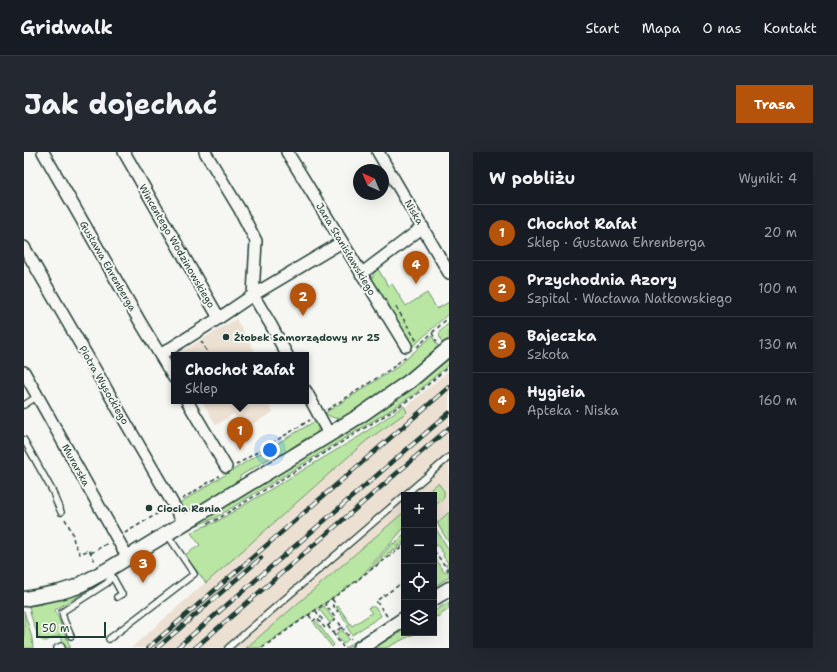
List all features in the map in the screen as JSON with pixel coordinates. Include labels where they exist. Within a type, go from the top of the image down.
[{"type":"street","name":"Gustawa Ehrenberga","points":[[44,152],[139,320],[171,373]]},
{"type":"street","name":"Wincentego Wodzinowskiego","points":[[124,152],[219,318],[342,242]]},
{"type":"street","points":[[205,152],[240,210],[256,241],[254,295],[285,352]]},
{"type":"street","name":"Jana Stanisławskiego","points":[[287,152],[409,351]]},
{"type":"street","name":"Niska","points":[[378,152],[449,273]]},
{"type":"street","points":[[362,274],[423,227]]},
{"type":"street","name":"Piotra Wysockiego","points":[[24,247],[184,523]]},
{"type":"street","points":[[160,355],[219,318]]},
{"type":"street","points":[[24,599],[60,592],[76,587],[107,571],[361,415],[410,381],[449,348]]},
{"type":"street","name":"Murarska","points":[[24,372],[114,540],[128,558]]},
{"type":"street","points":[[309,397],[329,434]]},
{"type":"street","points":[[189,404],[228,469]]},
{"type":"street","points":[[437,596],[449,589]]},
{"type":"street","points":[[356,644],[401,621]]},
{"type":"lane","points":[[24,405],[38,396]]},
{"type":"lane","points":[[24,440],[53,492],[61,512]]},
{"type":"lane","points":[[408,492],[449,457]]},
{"type":"lane","points":[[228,648],[401,498]]},
{"type":"lane","points":[[109,639],[194,574],[166,534]]},
{"type":"lane","points":[[107,571],[122,594],[117,597]]},
{"type":"lane","points":[[71,636],[62,612],[107,583],[107,571]]},
{"type":"lane","points":[[57,648],[61,646],[62,648]]},
{"type":"path","points":[[396,307],[418,343]]},
{"type":"path","points":[[91,553],[319,415],[391,369],[409,351],[449,317]]},
{"type":"path","points":[[196,332],[208,352]]},
{"type":"path","points":[[61,512],[72,532],[74,542],[80,554],[89,550],[107,571]]},
{"type":"path","points":[[262,648],[316,611],[401,548]]},
{"type":"path","points":[[437,555],[449,571]]},
{"type":"path","points":[[388,618],[376,601],[401,584]]},
{"type":"path","points":[[332,599],[334,602],[332,604],[338,612]]},
{"type":"path","points":[[325,604],[356,644]]},
{"type":"path","points":[[316,611],[324,622]]},
{"type":"path","points":[[309,615],[313,621],[317,618],[324,628],[336,619]]},
{"type":"path","points":[[328,626],[343,647]]},
{"type":"path","points":[[333,633],[342,626]]},
{"type":"shaded area","name":"Żłobek Samorządowy nr 25","points":[[236,319],[255,352],[181,352]]},
{"type":"shaded area","points":[[449,370],[449,512],[437,523],[437,492],[401,492],[401,531],[358,580],[260,648],[131,648]]},
{"type":"shaded area","points":[[204,404],[268,404],[273,412],[243,430],[234,414],[216,425]]},
{"type":"green space","points":[[378,269],[388,286],[392,284],[406,306],[427,293],[437,309],[449,302],[449,313],[408,351],[373,285],[373,276]]},
{"type":"green space","points":[[449,323],[449,338],[443,344],[439,334],[441,330]]},
{"type":"green space","points":[[432,336],[439,348],[411,374],[346,417],[335,418],[325,413],[396,368]]},
{"type":"green space","points":[[449,356],[449,364],[416,393],[389,411],[215,518],[195,526],[173,539],[172,536]]},
{"type":"green space","points":[[404,406],[407,412],[366,441],[206,583],[185,555],[200,545],[191,533],[216,522],[360,436]]},
{"type":"green space","points":[[317,420],[317,433],[311,439],[308,437],[279,457],[273,446]]},
{"type":"green space","points":[[267,449],[270,458],[240,476],[239,484],[188,513],[183,511],[178,504]]},
{"type":"green space","points":[[438,483],[444,491],[444,498],[437,504],[437,492],[428,492]]},
{"type":"green space","points":[[449,512],[449,543],[437,523]]},
{"type":"green space","points":[[401,515],[401,531],[358,580],[260,648],[246,648]]},
{"type":"green space","points":[[437,531],[449,550],[449,569],[446,565],[448,563],[443,556],[444,554],[437,545]]},
{"type":"green space","points":[[401,537],[401,547],[399,545],[397,546],[398,549],[395,551],[393,549],[391,551],[392,553],[391,554],[389,552],[387,554],[388,556],[385,558],[383,556],[381,558],[383,560],[368,571],[393,543],[394,544]]},
{"type":"green space","points":[[437,562],[444,572],[447,570],[449,577],[437,585]]},
{"type":"green space","points":[[105,580],[55,610],[70,648],[66,648],[60,635],[46,641],[42,640],[38,636],[29,606],[43,604],[43,601]]},
{"type":"green space","points":[[449,602],[449,609],[437,617],[437,609]]},
{"type":"green space","points":[[324,606],[334,620],[330,623],[319,609]]},
{"type":"green space","points":[[338,606],[352,626],[372,613],[368,608],[370,607],[376,608],[381,616],[352,635],[347,627],[349,626],[336,607]]},
{"type":"green space","points":[[24,611],[32,638],[33,648],[24,648]]},
{"type":"green space","points":[[401,612],[399,615],[348,648],[345,648]]},
{"type":"green space","points":[[316,621],[334,645],[332,647],[314,623]]},
{"type":"green space","points":[[342,630],[349,639],[343,644],[336,634]]},
{"type":"green space","points":[[401,632],[401,636],[410,636],[386,648],[374,648]]},
{"type":"railway","points":[[148,648],[449,387]]},
{"type":"railway","points":[[177,648],[449,413]]},
{"type":"railway","points":[[195,648],[449,428]]},
{"type":"railway","points":[[157,648],[261,558]]},
{"type":"place","name":"Hygieia","points":[[416,284]]},
{"type":"place","name":"Przychodnia Azory","points":[[303,316]]},
{"type":"place","name":"Żłobek Samorządowy nr 25","points":[[226,337]]},
{"type":"place","name":"Chochoł Rafał","points":[[240,450]]},
{"type":"place","name":"Ciocia Renia","points":[[149,508]]},
{"type":"place","name":"Bajeczka","points":[[143,583]]}]
